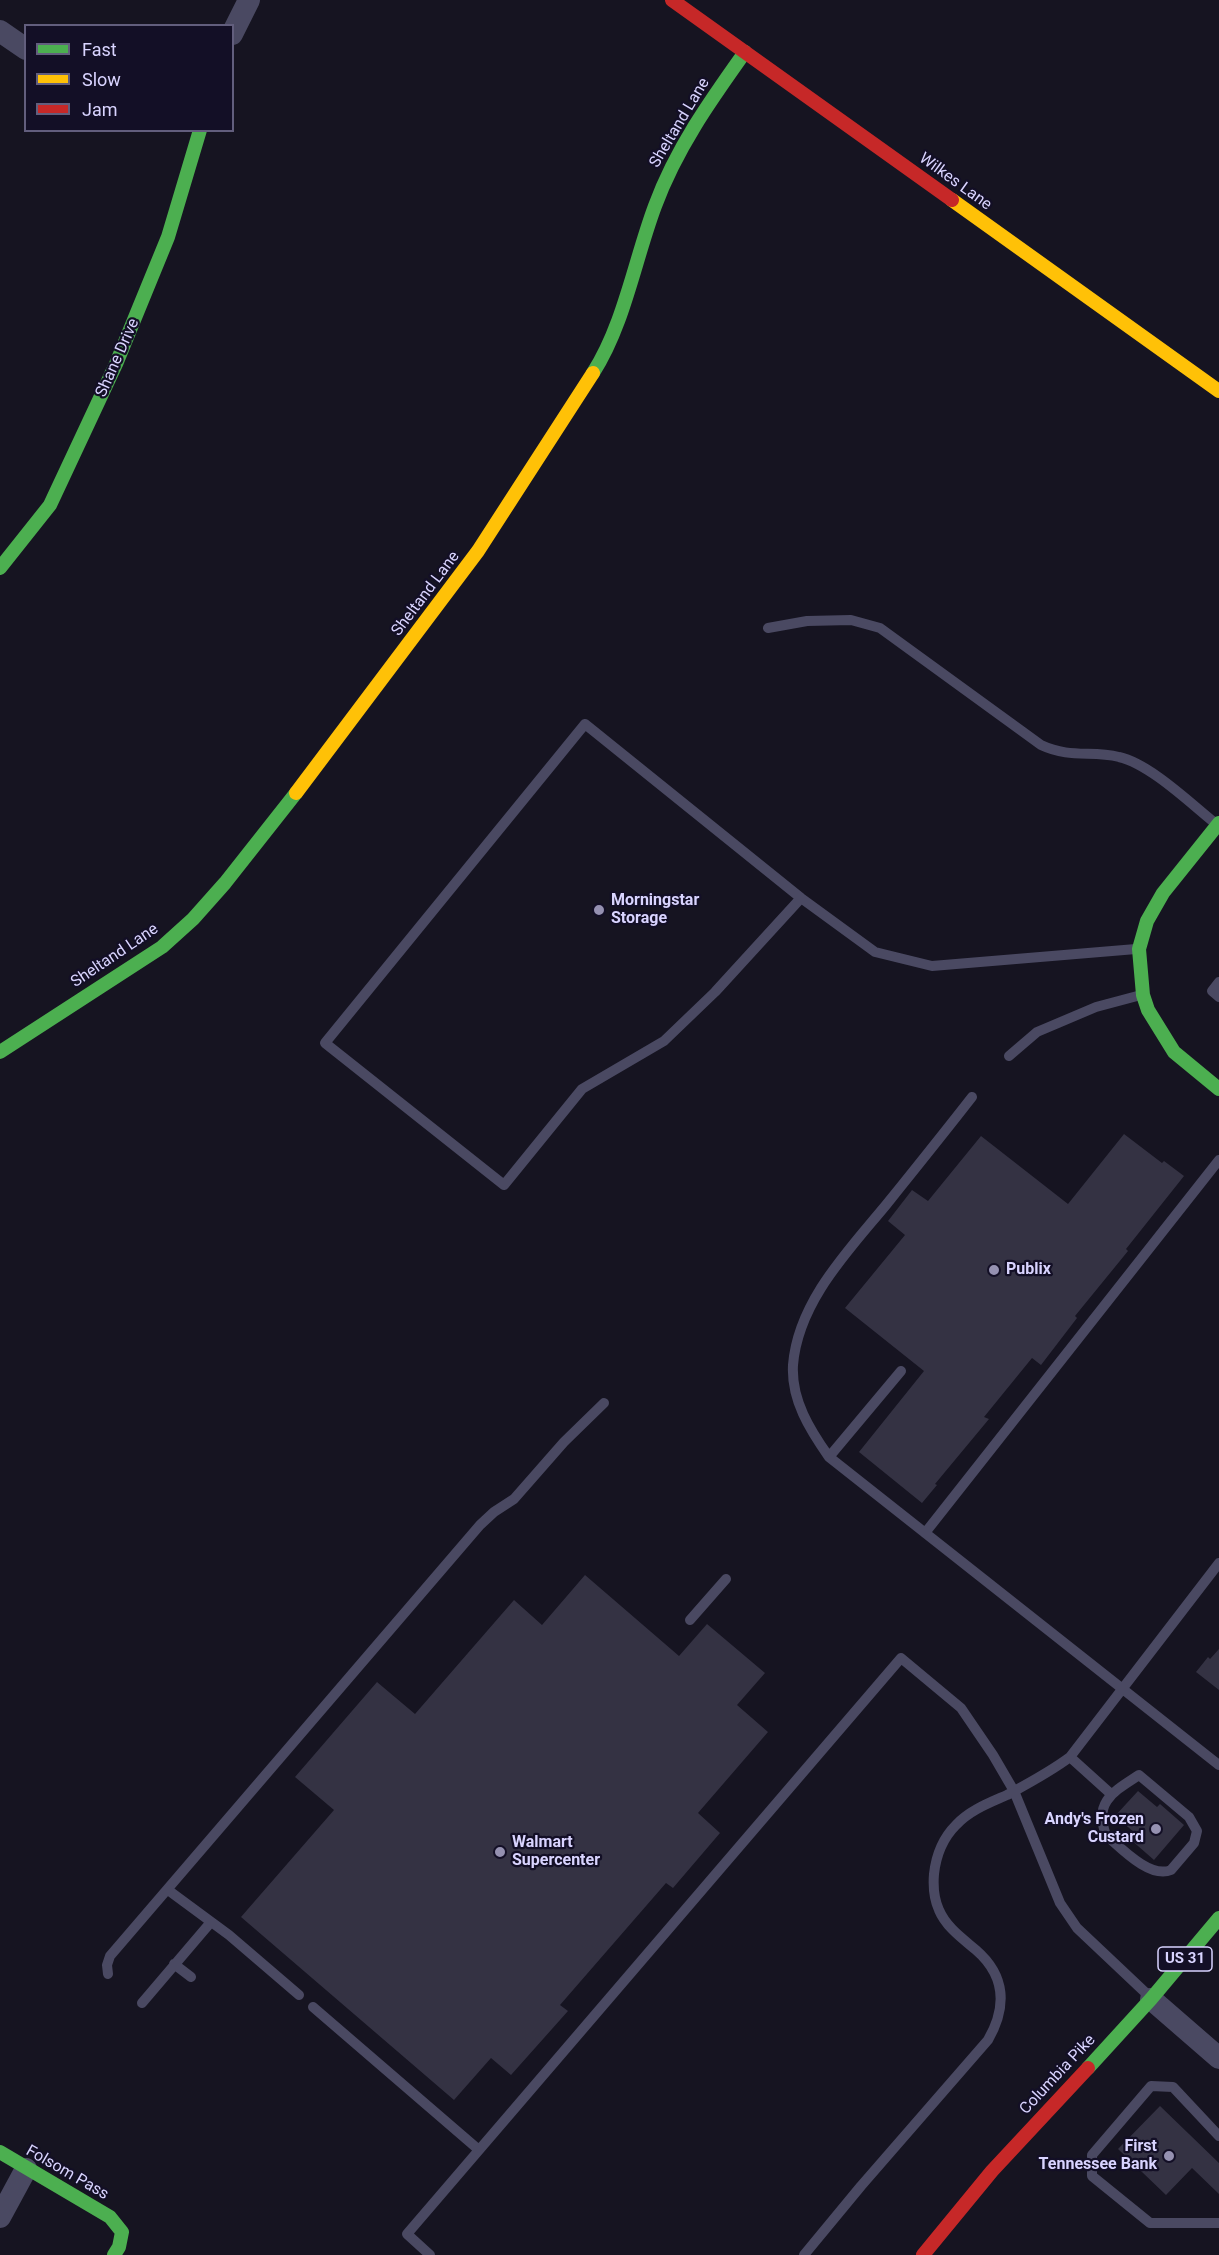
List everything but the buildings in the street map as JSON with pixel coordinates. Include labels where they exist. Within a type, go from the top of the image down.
[{"type":"street","points":[[234,30],[249,0]]},
{"type":"street","name":"Wilkes Lane","points":[[672,0],[1219,391]]},
{"type":"street","points":[[0,31],[24,48]]},
{"type":"street","name":"Sheltand Lane","points":[[0,1052],[162,947],[193,918],[257,845],[425,624],[478,551],[599,363],[615,331],[663,184],[701,114],[745,52]]},
{"type":"street","name":"Shane Drive","points":[[2,560],[50,505],[116,364],[168,237],[199,132]]},
{"type":"street","points":[[1218,824],[1163,893],[1147,921],[1139,949],[1143,994],[1148,1010],[1174,1052],[1219,1089]]},
{"type":"street","name":"Columbia Pike","points":[[923,2255],[992,2171],[1151,1999],[1219,1918]]},
{"type":"street","points":[[1151,1999],[1219,2058]]},
{"type":"street","name":"Folsom Pass","points":[[0,2152],[110,2217],[122,2232],[119,2247],[114,2255]]},
{"type":"street","points":[[0,2217],[26,2169]]},
{"type":"lane","points":[[768,628],[807,621],[851,620],[880,628],[1041,745],[1057,753],[1118,757],[1134,762],[1167,784],[1218,824]]},
{"type":"lane","points":[[801,898],[715,993],[664,1041],[582,1089],[504,1185],[325,1044],[585,724],[801,898],[875,952],[932,966],[1139,949]]},
{"type":"lane","points":[[1219,982],[1212,991],[1219,997]]},
{"type":"lane","points":[[1009,1056],[1037,1032],[1096,1007],[1143,994]]},
{"type":"lane","points":[[972,1097],[828,1276],[804,1322],[797,1342],[793,1367],[801,1412],[814,1437],[829,1457],[1219,1765]]},
{"type":"lane","points":[[925,1533],[1219,1160]]},
{"type":"lane","points":[[829,1457],[901,1371]]},
{"type":"lane","points":[[108,1974],[107,1965],[110,1956],[480,1525],[494,1512],[514,1499],[564,1442],[604,1403]]},
{"type":"lane","points":[[804,2255],[988,2040],[996,2027],[1002,1998],[992,1965],[962,1939],[939,1912],[934,1883],[938,1855],[945,1839],[969,1813],[1049,1773],[1070,1757],[1219,1563]]},
{"type":"lane","points":[[690,1620],[726,1579]]},
{"type":"lane","points":[[430,2255],[407,2234],[902,1658],[961,1708],[1014,1791],[1060,1903],[1077,1928],[1151,1999]]},
{"type":"lane","points":[[1070,1757],[1112,1794]]},
{"type":"lane","points":[[1139,1775],[1195,1824],[1197,1837],[1171,1870],[1161,1873],[1153,1871],[1106,1835],[1103,1827],[1103,1804],[1112,1794],[1139,1775]]},
{"type":"lane","points":[[168,1890],[229,1935],[299,1995]]},
{"type":"lane","points":[[142,2003],[211,1922]]},
{"type":"lane","points":[[174,1964],[191,1977]]},
{"type":"lane","points":[[314,2007],[479,2150]]},
{"type":"lane","points":[[1219,2136],[1173,2087],[1151,2086],[1092,2155],[1092,2176],[1150,2223],[1219,2223]]},
{"type":"traffic: fast","points":[[593,373],[604,354],[621,313],[663,185],[683,145],[745,52]]},
{"type":"traffic: fast","points":[[0,568],[50,505],[116,364],[168,237],[199,132]]},
{"type":"traffic: fast","points":[[0,1052],[162,947],[193,919],[225,883],[296,793]]},
{"type":"traffic: fast","points":[[1219,823],[1163,893],[1147,921],[1139,949],[1143,995],[1148,1010],[1174,1052],[1219,1089]]},
{"type":"traffic: fast","points":[[1088,2068],[1151,1999],[1219,1918]]},
{"type":"traffic: fast","points":[[0,2152],[110,2217],[122,2232],[119,2247],[114,2255]]},
{"type":"traffic: slow","points":[[952,200],[1219,391]]},
{"type":"traffic: slow","points":[[296,793],[478,551],[593,373]]},
{"type":"traffic: jam","points":[[672,0],[952,200]]},
{"type":"traffic: jam","points":[[923,2255],[992,2171],[1088,2068]]},
{"type":"place","name":"Morningstar Storage","points":[[599,910]]},
{"type":"place","name":"Publix","points":[[994,1270]]},
{"type":"place","name":"Andy's Frozen Custard","points":[[1156,1829]]},
{"type":"place","name":"Walmart Supercenter","points":[[500,1852]]},
{"type":"place","name":"First Tennessee Bank","points":[[1169,2156]]}]
